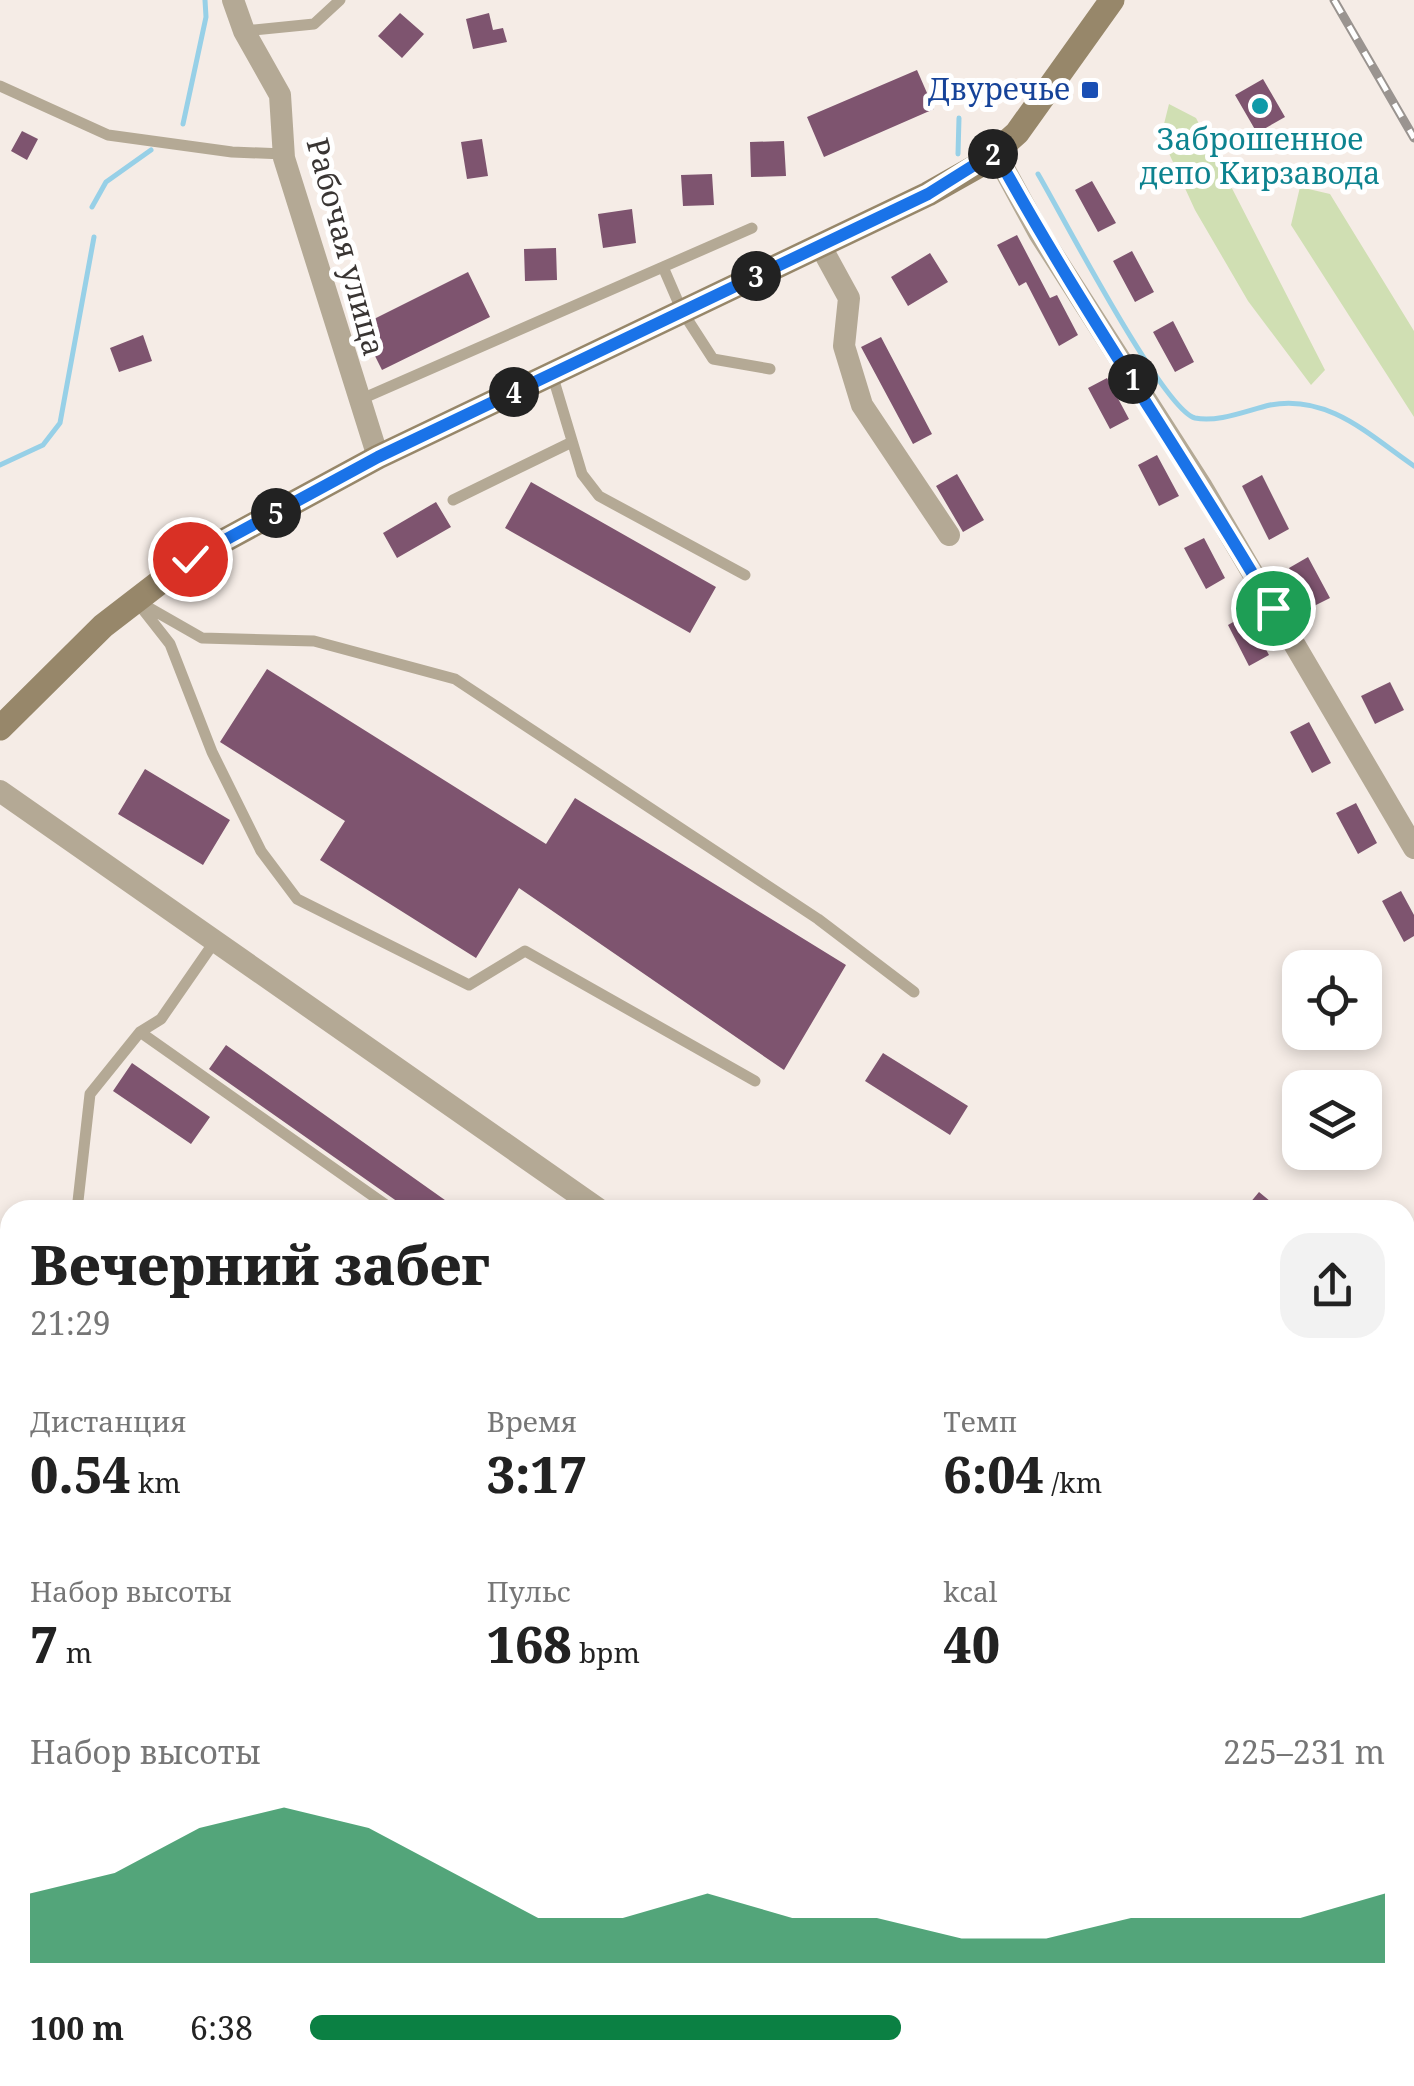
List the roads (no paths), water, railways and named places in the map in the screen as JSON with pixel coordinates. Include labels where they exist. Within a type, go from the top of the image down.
[{"type":"main road","points":[[0,728],[135,600],[190,559],[378,457],[928,194],[995,152],[1017,133],[1112,0]]},
{"type":"street","name":"Рабочая улица","points":[[233,0],[244,32],[280,95],[284,154],[378,457]]},
{"type":"street","points":[[995,152],[1039,234],[1202,487],[1414,848]]},
{"type":"street","points":[[820,245],[849,298],[844,346],[862,405],[949,535]]},
{"type":"street","points":[[0,791],[586,1200]]},
{"type":"lane","points":[[244,32],[314,24],[340,0]]},
{"type":"lane","points":[[0,86],[108,135],[232,152],[284,154]]},
{"type":"lane","points":[[358,400],[752,228]]},
{"type":"lane","points":[[663,266],[682,312],[713,359],[770,369]]},
{"type":"lane","points":[[552,374],[582,474],[600,496],[745,575]]},
{"type":"lane","points":[[453,500],[572,442]]},
{"type":"lane","points":[[135,600],[202,638],[314,641],[455,679],[818,919],[914,992]]},
{"type":"lane","points":[[135,600],[170,644],[212,752],[244,818],[261,851],[297,898],[469,985],[525,951],[756,1082]]},
{"type":"lane","points":[[78,1200],[90,1094],[140,1032],[162,1019],[216,941]]},
{"type":"lane","points":[[140,1032],[379,1200]]},
{"type":"waterway","points":[[183,124],[206,17],[205,0]]},
{"type":"waterway","points":[[958,154],[959,118]]},
{"type":"waterway","points":[[92,207],[106,182],[151,150]]},
{"type":"waterway","points":[[1038,174],[1137,348],[1180,407],[1195,418],[1204,419],[1270,405],[1311,406],[1348,420],[1414,466]]},
{"type":"waterway","points":[[0,465],[43,445],[60,423],[94,237]]},
{"type":"railway","points":[[1334,0],[1414,138]]},
{"type":"place","name":"Двуречье","points":[[1090,90]]},
{"type":"place","name":"Заброшенное депо Кирзавода","points":[[1260,106]]}]
